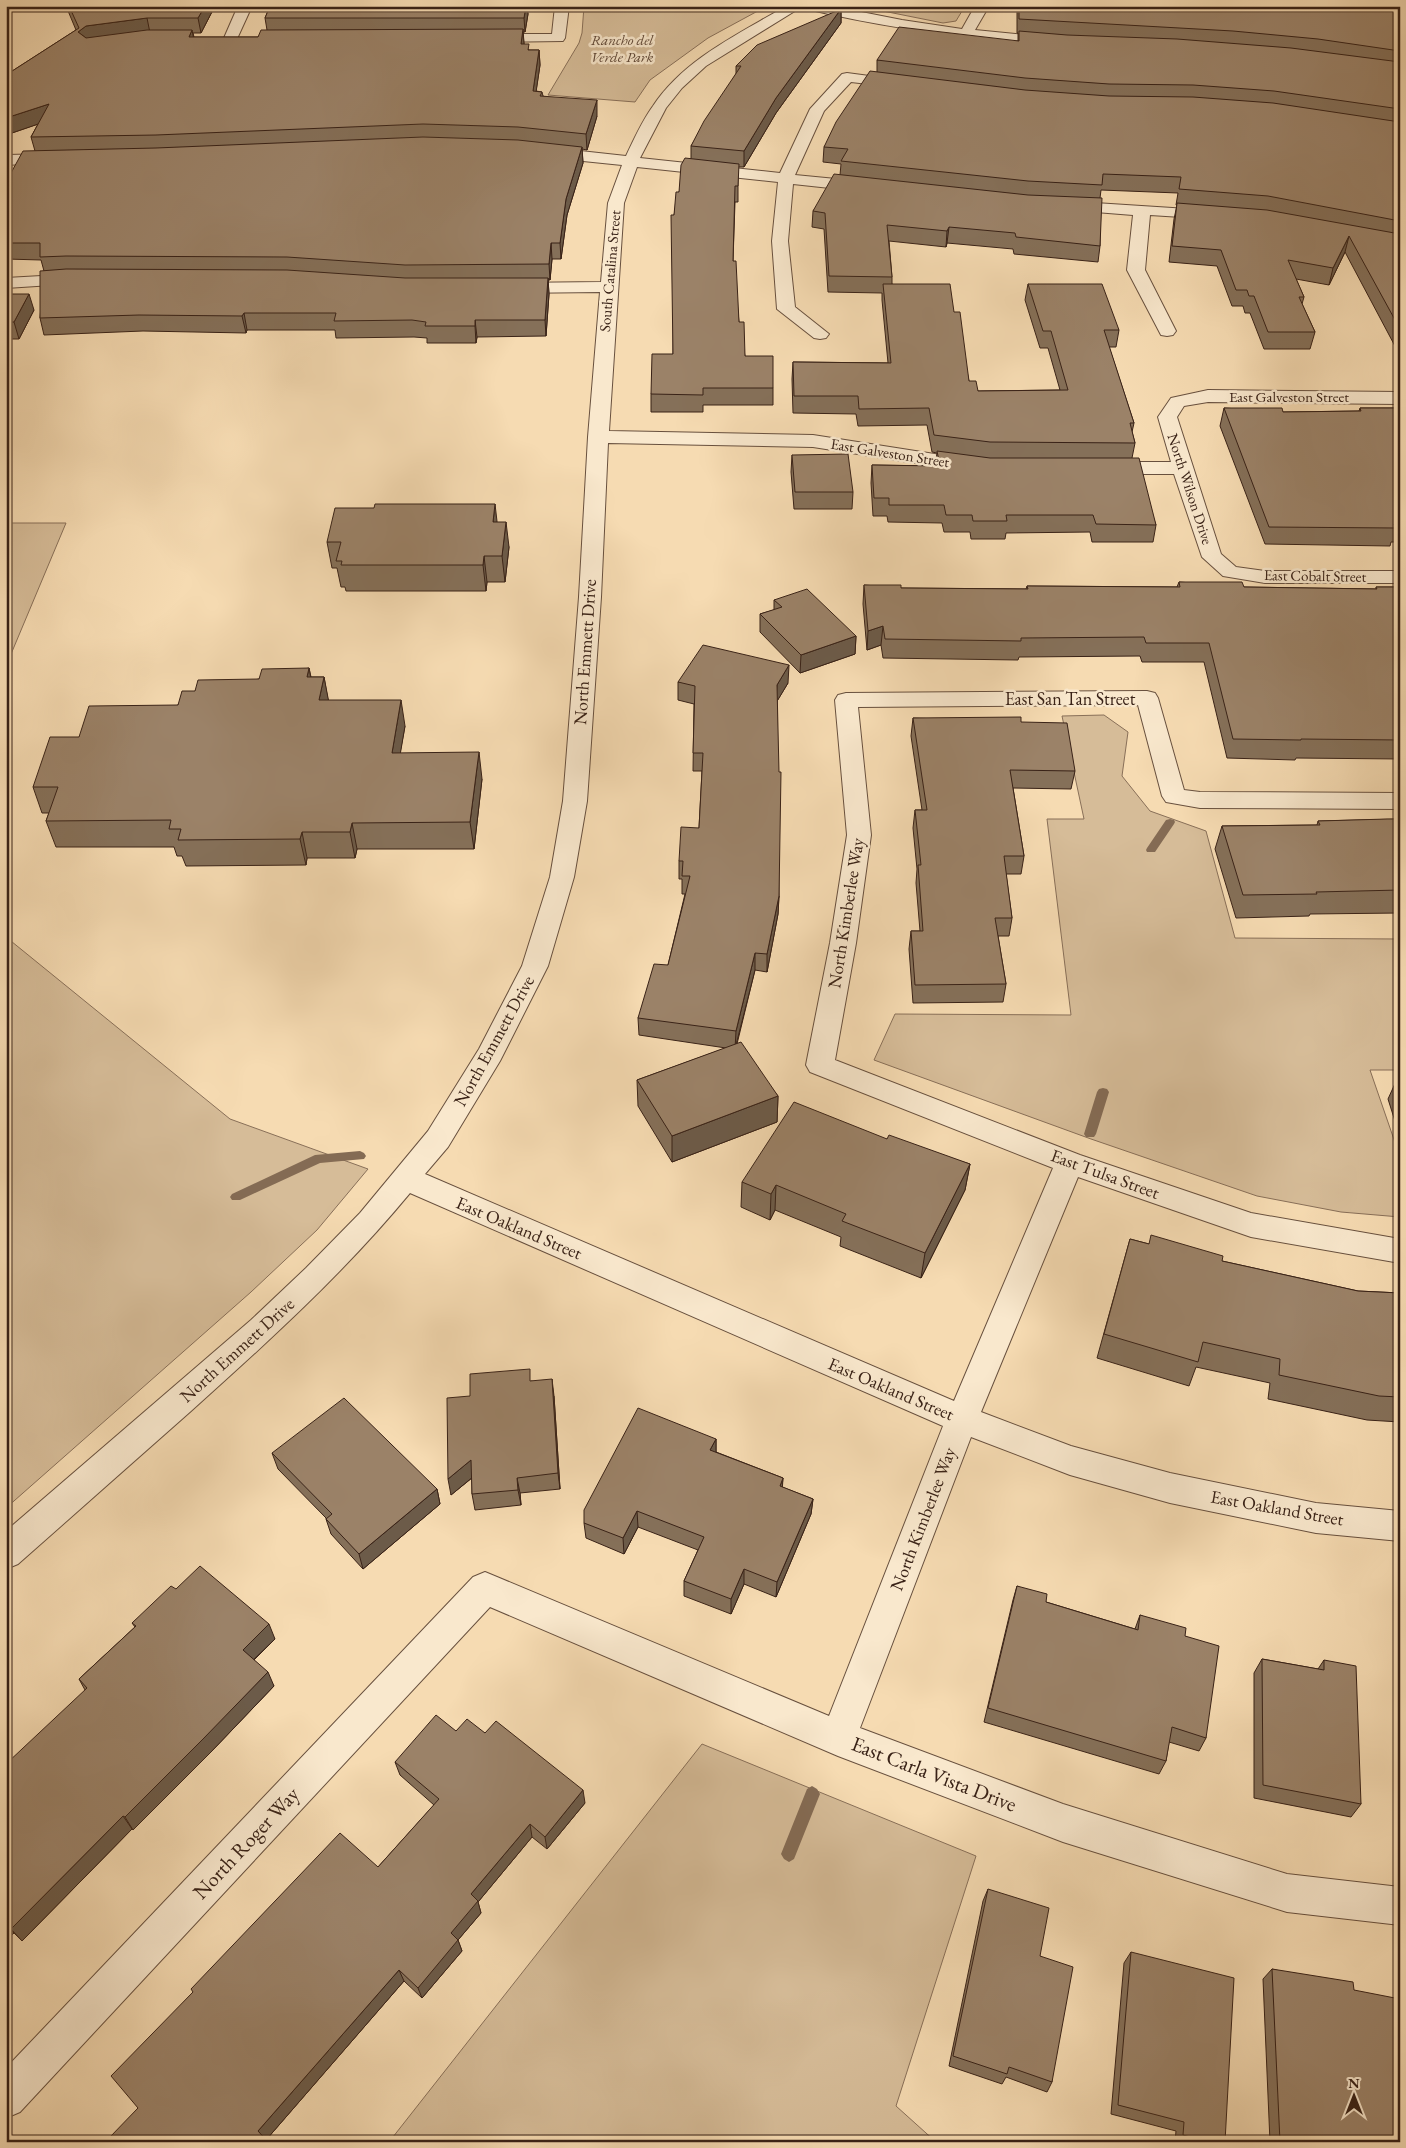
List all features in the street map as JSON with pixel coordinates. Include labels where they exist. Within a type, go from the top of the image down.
[{"type":"street","points":[[231,38],[245,6]]},
{"type":"street","points":[[469,38],[558,38],[562,6]]},
{"type":"street","name":"South Catalina Street","points":[[604,346],[616,203],[631,161],[659,107],[677,85],[701,62],[796,6]]},
{"type":"street","points":[[812,6],[886,22],[966,34],[1068,44]]},
{"type":"street","points":[[966,34],[982,6]]},
{"type":"street","points":[[213,38],[251,38]]},
{"type":"street","points":[[820,334],[786,309],[780,241],[786,178],[817,109],[847,76],[914,85]]},
{"type":"street","points":[[529,150],[882,188]]},
{"type":"street","points":[[6,160],[73,159]]},
{"type":"street","points":[[1045,205],[1232,215]]},
{"type":"street","points":[[1142,210],[1136,270],[1167,331]]},
{"type":"street","points":[[6,283],[98,279]]},
{"type":"street","points":[[494,288],[609,287]]},
{"type":"street","name":"North Emmett Drive","points":[[6,1553],[262,1330],[317,1277],[370,1221],[438,1139],[490,1054],[535,966],[562,877],[575,801],[590,597],[604,346]]},
{"type":"street","name":"East Galveston Street","points":[[1178,402],[1208,396],[1400,398]]},
{"type":"street","name":"North Wilson Drive","points":[[1178,402],[1168,417],[1182,468],[1212,557],[1230,572]]},
{"type":"street","name":"East Galveston Street","points":[[598,438],[812,441],[916,458],[988,467]]},
{"type":"street","points":[[1086,468],[1182,468]]},
{"type":"street","name":"East Cobalt Street","points":[[1230,572],[1265,577],[1400,577]]},
{"type":"street","name":"East San Tan Street","points":[[846,700],[1146,698],[1174,796],[1200,800],[1400,801]]},
{"type":"street","name":"North Kimberlee Way","points":[[820,1065],[843,943],[859,835],[846,700]]},
{"type":"street","name":"East Tulsa Street","points":[[820,1065],[1070,1163],[1251,1225],[1400,1251]]},
{"type":"street","name":"North Kimberlee Way","points":[[838,1738],[962,1419],[1070,1163]]},
{"type":"street","name":"East Oakland Street","points":[[405,1178],[962,1419],[1070,1460],[1170,1488],[1316,1518],[1400,1526]]},
{"type":"street","name":"East Carla Vista Drive","points":[[485,1588],[838,1738],[1062,1823],[1287,1893],[1400,1906]]},
{"type":"street","name":"North Roger Way","points":[[6,2098],[485,1588]]},
{"type":"green space","name":"Rancho del Verde Park","points":[[584,6],[767,6],[708,38],[650,80],[635,102],[548,95],[579,43],[582,33]]},
{"type":"green space","points":[[858,6],[965,6],[956,21],[943,23]]},
{"type":"green space","points":[[11,523],[66,523],[6,666],[6,532]]},
{"type":"green space","points":[[1104,715],[1128,732],[1122,776],[1150,811],[1206,831],[1235,938],[1400,939],[1400,1070],[1370,1070],[1400,1157],[1400,1217],[1341,1212],[1257,1196],[1091,1139],[874,1060],[895,1014],[1071,1015],[1047,819],[1084,819],[1062,716]]},
{"type":"green space","points":[[6,937],[230,1119],[368,1169],[317,1230],[251,1292],[6,1508]]},
{"type":"green space","points":[[702,1744],[976,1856],[896,2106],[936,2142],[389,2142]]},
{"type":"building","points":[[69,6],[205,6],[198,18],[147,18],[86,26],[78,32],[86,38],[147,30],[192,30],[189,37],[258,37],[261,30],[523,29],[521,44],[529,44],[528,50],[539,50],[533,91],[542,92],[540,96],[597,100],[586,134],[518,127],[423,124],[156,135],[31,137],[49,104],[6,118],[6,75],[79,28]]},
{"type":"building","points":[[270,6],[526,6],[524,18],[265,18]]},
{"type":"building","points":[[1019,6],[1400,6],[1400,51],[1318,39],[1233,31],[1019,19]]},
{"type":"building","points":[[841,9],[776,98],[744,151],[691,146],[704,121],[741,66],[736,66],[757,45]]},
{"type":"building","points":[[899,27],[1019,41],[1019,31],[1067,35],[1177,39],[1291,48],[1400,62],[1400,109],[1274,91],[1193,85],[1109,84],[1025,78],[877,60]]},
{"type":"building","points":[[870,71],[1025,90],[1109,96],[1193,97],[1273,103],[1400,122],[1400,221],[1268,196],[1179,189],[1181,177],[1103,174],[1102,185],[1028,181],[841,161],[848,149],[824,147],[836,122]]},
{"type":"building","points":[[423,137],[518,140],[582,147],[566,199],[560,243],[551,243],[549,264],[405,265],[287,257],[40,257],[40,243],[6,243],[6,182],[23,151],[156,148]]},
{"type":"building","points":[[685,158],[739,164],[738,186],[735,186],[733,261],[736,261],[739,322],[744,322],[745,356],[773,356],[773,388],[703,388],[703,395],[651,394],[652,354],[673,354],[671,215],[674,215],[676,192],[679,192],[681,165]]},
{"type":"building","points":[[834,174],[1028,195],[1102,198],[1100,246],[1016,237],[1015,233],[949,227],[947,231],[887,225],[892,277],[829,276],[825,213],[813,211]]},
{"type":"building","points":[[1177,203],[1267,210],[1400,234],[1400,329],[1349,236],[1333,268],[1288,260],[1304,297],[1299,297],[1315,332],[1268,332],[1254,296],[1249,296],[1247,290],[1236,290],[1221,250],[1172,246]]},
{"type":"building","points":[[66,269],[287,270],[405,278],[548,278],[545,320],[475,320],[475,326],[425,326],[426,322],[412,320],[334,321],[336,313],[244,313],[242,316],[139,315],[40,318],[40,271]]},
{"type":"building","points":[[883,284],[950,284],[954,312],[960,312],[969,381],[976,381],[978,391],[1068,390],[1051,331],[1043,331],[1028,284],[1102,284],[1119,330],[1104,330],[1134,423],[1130,423],[1135,443],[990,442],[934,435],[929,408],[859,409],[858,396],[794,396],[793,362],[891,363]]},
{"type":"building","points":[[6,294],[29,294],[14,322],[6,322]]},
{"type":"building","points":[[1224,408],[1282,408],[1283,412],[1361,411],[1360,408],[1400,408],[1400,525],[1394,524],[1396,528],[1269,527]]},
{"type":"building","points":[[937,451],[990,458],[1139,458],[1156,525],[1096,524],[1093,515],[1006,515],[1007,521],[973,521],[972,515],[946,515],[944,505],[889,505],[889,498],[874,498],[872,465],[940,466]]},
{"type":"building","points":[[848,454],[853,492],[795,492],[792,455]]},
{"type":"building","points":[[375,504],[495,504],[493,522],[506,522],[502,556],[484,556],[483,565],[341,565],[342,561],[336,561],[341,542],[327,542],[335,508],[374,508]]},
{"type":"building","points":[[1179,582],[1242,582],[1244,587],[1377,589],[1376,587],[1400,587],[1400,740],[1233,739],[1209,643],[1146,643],[1144,637],[1021,638],[1021,641],[885,639],[883,626],[868,631],[864,585],[901,585],[901,588],[1028,589],[1027,586],[1180,587]]},
{"type":"building","points":[[807,589],[856,636],[801,655],[760,614],[782,607],[774,600]]},
{"type":"building","points":[[703,645],[789,665],[777,685],[779,772],[781,772],[779,896],[767,954],[755,953],[736,1031],[638,1018],[654,964],[668,965],[690,876],[682,876],[683,861],[679,861],[681,827],[699,828],[703,753],[693,753],[695,686],[678,682]]},
{"type":"building","points":[[309,668],[307,677],[324,677],[319,700],[401,700],[392,753],[479,752],[470,822],[352,823],[350,832],[302,832],[300,839],[178,840],[181,829],[169,829],[171,820],[46,821],[58,787],[33,787],[50,737],[79,737],[89,706],[178,705],[182,691],[195,691],[198,680],[259,679],[262,669]]},
{"type":"building","points":[[1021,717],[1021,722],[1067,723],[1075,771],[1010,770],[1024,856],[1004,856],[1012,918],[995,918],[1006,984],[915,985],[911,931],[923,931],[918,865],[921,865],[915,810],[927,810],[913,718]]},
{"type":"building","points":[[1400,819],[1400,890],[1316,892],[1317,894],[1243,895],[1222,826],[1320,825],[1318,821]]},
{"type":"building","points":[[741,1042],[778,1096],[672,1136],[637,1080]]},
{"type":"building","points":[[794,1102],[887,1139],[889,1135],[970,1164],[925,1253],[842,1221],[846,1214],[776,1185],[771,1194],[742,1182]]},
{"type":"building","points":[[1151,1235],[1223,1256],[1222,1261],[1358,1291],[1400,1293],[1400,1397],[1379,1396],[1279,1375],[1280,1359],[1203,1342],[1198,1362],[1104,1334],[1130,1239],[1149,1244]]},
{"type":"building","points":[[530,1369],[530,1381],[552,1379],[558,1473],[517,1478],[518,1490],[472,1494],[471,1460],[448,1479],[447,1398],[470,1396],[470,1374]]},
{"type":"building","points":[[344,1398],[437,1489],[359,1554],[326,1519],[332,1514],[272,1453]]},
{"type":"building","points":[[638,1408],[716,1439],[710,1450],[783,1478],[780,1486],[813,1499],[777,1582],[744,1569],[731,1599],[684,1581],[704,1537],[637,1511],[623,1538],[584,1523],[584,1510]]},
{"type":"building","points":[[200,1566],[269,1624],[243,1650],[268,1672],[11,1929],[6,1925],[6,1764],[87,1688],[79,1679],[136,1626],[132,1623],[171,1586],[176,1589]]},
{"type":"building","points":[[1017,1586],[1047,1594],[1046,1602],[1138,1630],[1140,1615],[1186,1628],[1185,1636],[1219,1646],[1206,1738],[1172,1727],[1166,1761],[988,1708]]},
{"type":"building","points":[[1262,1659],[1324,1670],[1324,1660],[1356,1666],[1361,1804],[1263,1785]]},
{"type":"building","points":[[436,1715],[456,1731],[467,1719],[485,1733],[496,1721],[583,1790],[545,1837],[530,1824],[471,1894],[478,1901],[451,1933],[458,1940],[418,1988],[399,1970],[258,2131],[267,2142],[114,2142],[110,2137],[138,2108],[111,2076],[193,1992],[191,1989],[340,1833],[378,1867],[439,1799],[395,1762]]},
{"type":"building","points":[[988,1889],[1049,1908],[1040,1956],[1073,1967],[1052,2082],[1009,2067],[1007,2074],[953,2056]]},
{"type":"building","points":[[1131,1952],[1234,1978],[1225,2142],[1208,2142],[1183,2135],[1184,2122],[1118,2105]]},
{"type":"building","points":[[1272,1969],[1353,1982],[1354,1990],[1400,1999],[1400,2142],[1280,2142]]},
{"type":"waterway","points":[[1151,850],[1170,822]]},
{"type":"waterway","points":[[1090,1134],[1103,1092]]},
{"type":"waterway","points":[[236,1197],[319,1158],[360,1156]]},
{"type":"waterway","points":[[789,1854],[812,1794]]}]
